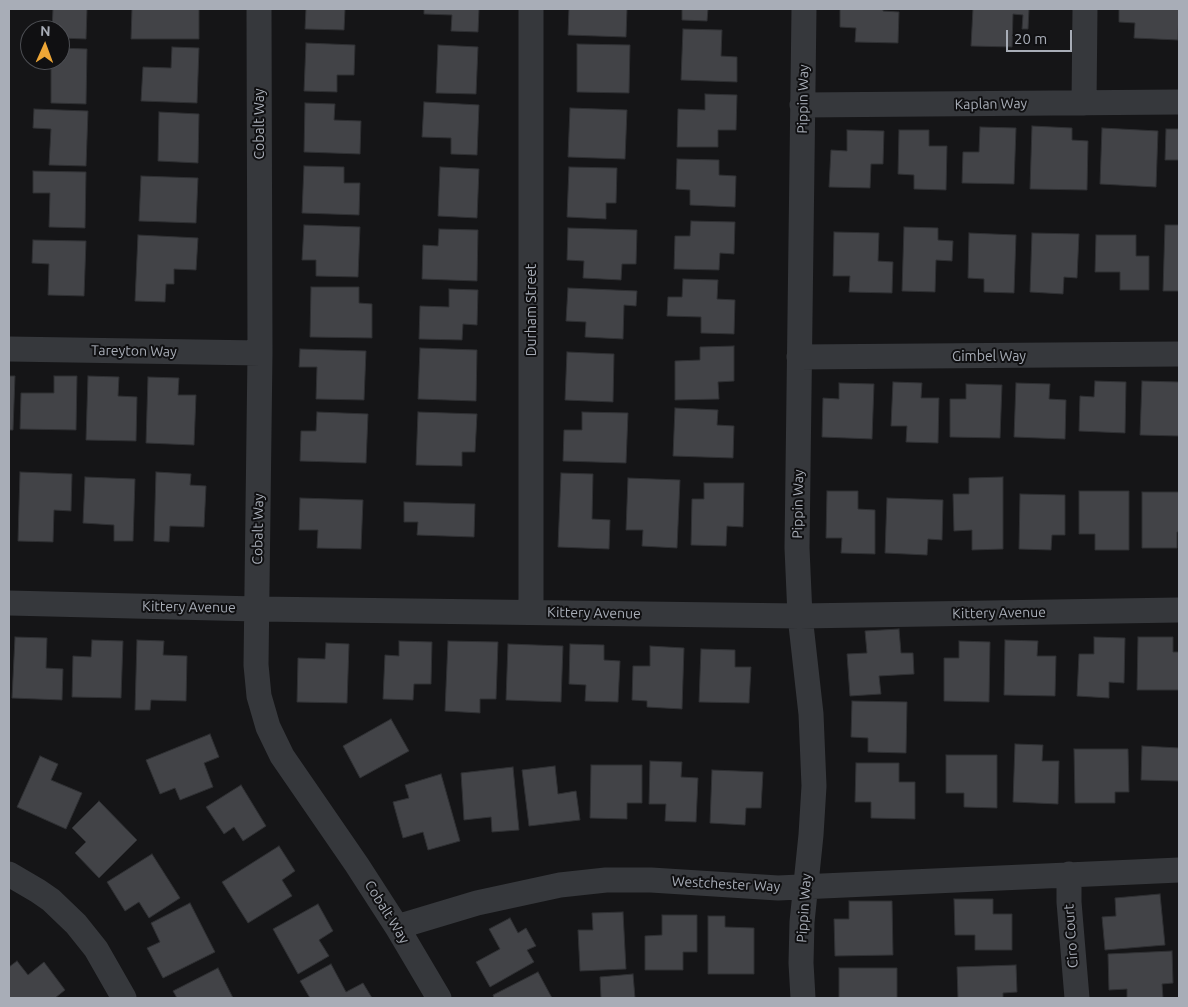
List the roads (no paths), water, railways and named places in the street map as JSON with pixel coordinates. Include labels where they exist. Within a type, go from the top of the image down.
[{"type":"street","name":"Cobalt Way","points":[[258,9],[260,353],[256,664],[260,696],[268,727],[282,756],[357,865],[397,927],[439,998]]},
{"type":"street","name":"Durham Street","points":[[531,9],[532,612]]},
{"type":"street","name":"Pippin Way","points":[[803,998],[802,922],[814,786],[811,714],[800,616],[797,548],[804,9]]},
{"type":"street","points":[[1084,103],[1085,9]]},
{"type":"street","name":"Kaplan Way","points":[[802,105],[1179,102]]},
{"type":"street","name":"Tareyton Way","points":[[9,349],[260,353]]},
{"type":"street","name":"Gimbel Way","points":[[800,357],[1179,354]]},
{"type":"street","name":"Kittery Avenue","points":[[9,603],[257,609],[800,616],[1179,610]]},
{"type":"street","name":"Westchester Way","points":[[397,927],[477,903],[560,885],[606,880],[651,880],[778,888],[1179,870]]},
{"type":"street","points":[[9,874],[51,900],[76,924],[96,950],[124,998]]},
{"type":"street","name":"Ciro Court","points":[[1069,874],[1074,980],[1077,998]]}]
